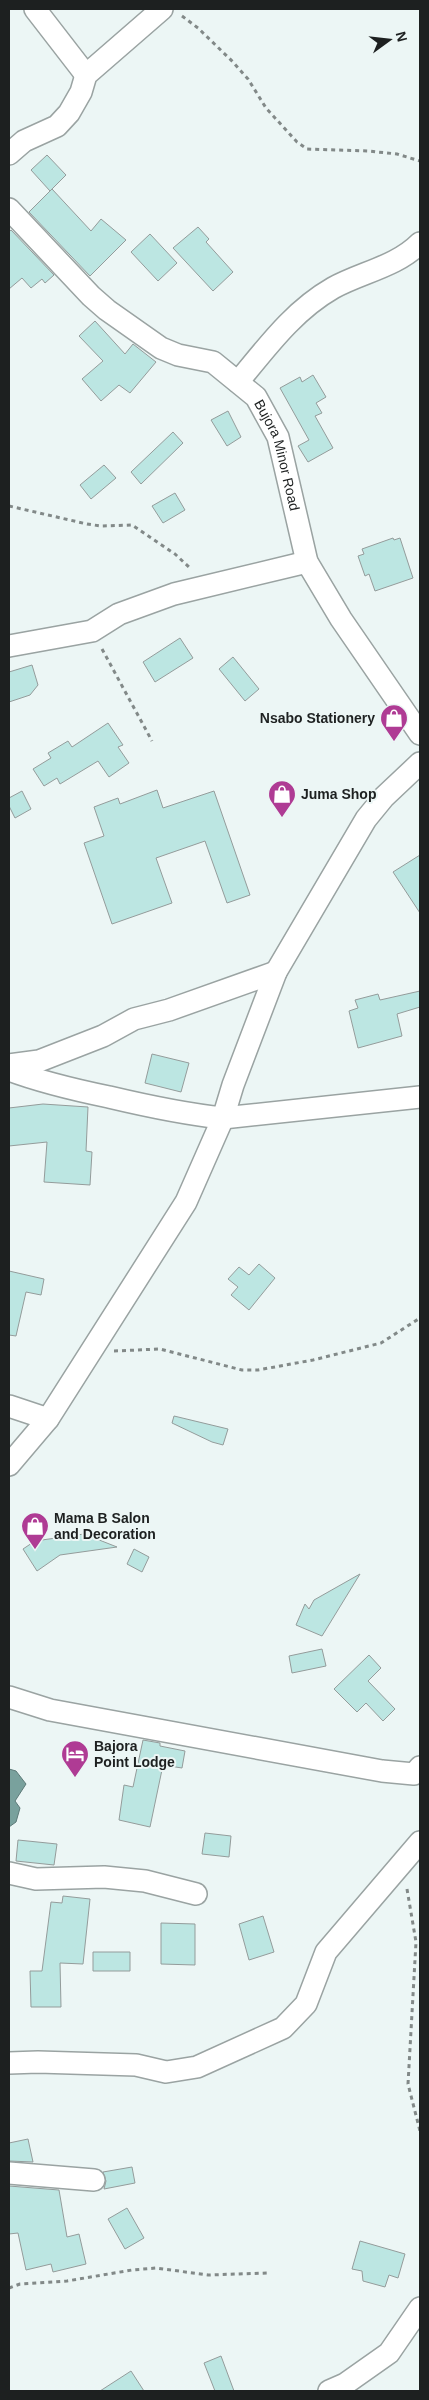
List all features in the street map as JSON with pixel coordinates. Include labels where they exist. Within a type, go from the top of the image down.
[{"type":"street","points":[[35,9],[86,75]]},
{"type":"street","points":[[9,154],[24,142],[57,126],[69,113],[81,92],[86,75],[170,11]]},
{"type":"street","name":"Bujora Minor Road","points":[[9,209],[91,296],[108,310],[161,348],[178,355],[213,362],[256,397],[278,436],[307,562],[341,619],[420,734]]},
{"type":"street","points":[[238,382],[294,316],[311,302],[341,284],[399,260],[420,243]]},
{"type":"street","points":[[9,646],[92,631],[133,608],[208,585],[307,562]]},
{"type":"street","points":[[9,1465],[48,1419],[186,1202],[223,1118],[233,1085],[276,972],[366,819],[384,796],[420,763]]},
{"type":"street","points":[[9,1065],[39,1062],[103,1036],[134,1019],[169,1010],[276,972]]},
{"type":"street","points":[[9,1070],[72,1089],[143,1105],[197,1116],[223,1118],[420,1097]]},
{"type":"street","points":[[9,1406],[48,1419]]},
{"type":"street","points":[[9,1697],[50,1710],[382,1771],[418,1774]]},
{"type":"street","points":[[9,2063],[136,2065],[166,2072],[197,2067],[284,2028],[306,2004],[326,1952],[420,1842]]},
{"type":"street","points":[[9,1873],[36,1879],[104,1877],[145,1881],[196,1894]]},
{"type":"street","points":[[9,2173],[94,2180]]},
{"type":"street","points":[[329,2391],[345,2384],[389,2353],[420,2308]]},
{"type":"path","points":[[170,11],[198,28],[233,62],[254,86],[266,108],[297,142],[307,149],[397,154],[420,161]]},
{"type":"path","points":[[9,506],[87,524],[101,526],[132,524],[175,554],[208,585]]},
{"type":"path","points":[[92,631],[152,740]]},
{"type":"path","points":[[92,1350],[128,1352],[160,1349],[242,1370],[258,1370],[313,1360],[382,1343],[420,1318]]},
{"type":"path","points":[[402,1864],[416,1942],[408,2084],[420,2130]]},
{"type":"path","points":[[9,2288],[20,2284],[67,2281],[156,2268],[208,2275],[267,2273]]},
{"type":"water","points":[[9,1769],[16,1771],[26,1784],[15,1801],[20,1808],[16,1822],[9,1827]]},
{"type":"building","points":[[47,155],[66,175],[50,191],[31,170]]},
{"type":"building","points":[[52,189],[91,231],[101,219],[126,240],[90,276],[29,212]]},
{"type":"building","points":[[198,227],[209,239],[206,242],[233,272],[213,291],[173,248]]},
{"type":"building","points":[[11,230],[54,275],[45,283],[42,279],[31,288],[22,278],[9,289],[9,232]]},
{"type":"building","points":[[150,234],[177,263],[158,281],[131,252]]},
{"type":"building","points":[[95,321],[125,354],[133,344],[156,362],[130,393],[119,385],[101,401],[82,379],[103,361],[79,336]]},
{"type":"building","points":[[313,375],[326,397],[316,403],[322,413],[315,416],[333,448],[308,462],[298,446],[309,440],[280,388],[300,377],[302,382]]},
{"type":"building","points":[[228,411],[241,437],[227,446],[211,420]]},
{"type":"building","points":[[173,432],[183,443],[141,484],[131,472]]},
{"type":"building","points":[[104,465],[116,478],[91,499],[80,485]]},
{"type":"building","points":[[175,493],[185,510],[163,523],[152,506]]},
{"type":"building","points":[[393,538],[394,540],[400,538],[413,578],[375,591],[369,574],[365,576],[358,556],[364,554],[362,549]]},
{"type":"building","points":[[180,638],[193,658],[155,682],[143,662]]},
{"type":"building","points":[[233,657],[259,689],[245,701],[219,669]]},
{"type":"building","points":[[32,665],[38,685],[30,695],[9,702],[9,672]]},
{"type":"building","points":[[108,723],[123,745],[118,747],[129,763],[109,777],[98,761],[60,784],[57,778],[44,786],[33,769],[51,758],[48,753],[68,741],[72,747]]},
{"type":"building","points":[[157,790],[163,808],[214,791],[250,895],[227,903],[205,841],[156,858],[172,903],[112,924],[84,843],[104,836],[94,807],[118,798],[120,804]]},
{"type":"building","points":[[22,791],[31,809],[15,818],[9,806],[9,798]]},
{"type":"building","points":[[420,855],[420,913],[393,872]]},
{"type":"building","points":[[420,991],[420,1007],[397,1014],[402,1036],[358,1048],[349,1011],[358,1008],[355,1000],[378,994],[380,1000]]},
{"type":"building","points":[[152,1054],[189,1063],[181,1092],[145,1083]]},
{"type":"building","points":[[43,1104],[88,1107],[86,1151],[92,1152],[90,1185],[44,1182],[47,1142],[9,1146],[9,1108]]},
{"type":"building","points":[[259,1264],[275,1278],[249,1310],[231,1295],[238,1287],[228,1279],[239,1267],[249,1275]]},
{"type":"building","points":[[9,1271],[44,1279],[41,1295],[26,1292],[16,1336],[9,1335]]},
{"type":"building","points":[[174,1416],[228,1429],[223,1445],[212,1442],[172,1423]]},
{"type":"building","points":[[84,1534],[117,1547],[60,1555],[37,1571],[23,1549],[35,1541]]},
{"type":"building","points":[[134,1549],[149,1557],[142,1572],[127,1564]]},
{"type":"building","points":[[360,1574],[322,1636],[296,1625],[305,1604],[309,1609],[314,1600]]},
{"type":"building","points":[[322,1649],[326,1666],[292,1673],[289,1656]]},
{"type":"building","points":[[369,1655],[381,1668],[368,1681],[395,1709],[383,1721],[366,1703],[357,1712],[334,1689]]},
{"type":"building","points":[[143,1740],[185,1751],[182,1768],[163,1765],[150,1827],[119,1820],[124,1785],[133,1787]]},
{"type":"building","points":[[205,1833],[231,1836],[229,1857],[202,1854]]},
{"type":"building","points":[[18,1840],[57,1844],[54,1865],[16,1861]]},
{"type":"building","points":[[63,1896],[90,1899],[83,1964],[60,1963],[61,2007],[31,2007],[30,1971],[42,1971],[51,1902],[62,1903]]},
{"type":"building","points":[[263,1916],[274,1952],[249,1960],[239,1924]]},
{"type":"building","points":[[161,1923],[195,1924],[195,1965],[161,1964]]},
{"type":"building","points":[[93,1952],[130,1952],[130,1971],[93,1971]]},
{"type":"building","points":[[28,2139],[33,2162],[9,2161],[9,2143]]},
{"type":"building","points":[[132,2167],[135,2183],[104,2189],[106,2181],[103,2172]]},
{"type":"building","points":[[9,2186],[59,2190],[67,2237],[79,2234],[86,2264],[53,2272],[51,2264],[26,2270],[18,2233],[9,2234]]},
{"type":"building","points":[[127,2208],[144,2238],[125,2249],[108,2219]]},
{"type":"building","points":[[360,2241],[405,2254],[398,2278],[389,2275],[385,2287],[363,2281],[362,2271],[352,2269]]},
{"type":"building","points":[[221,2356],[234,2391],[215,2391],[204,2363]]},
{"type":"building","points":[[131,2371],[144,2391],[100,2391]]},
{"type":"place","name":"Nsabo Stationery","points":[[394,742]]},
{"type":"place","name":"Juma Shop","points":[[282,818]]},
{"type":"place","name":"Mama B Salon and Decoration","points":[[35,1550]]},
{"type":"place","name":"Bajora Point Lodge","points":[[75,1778]]}]
